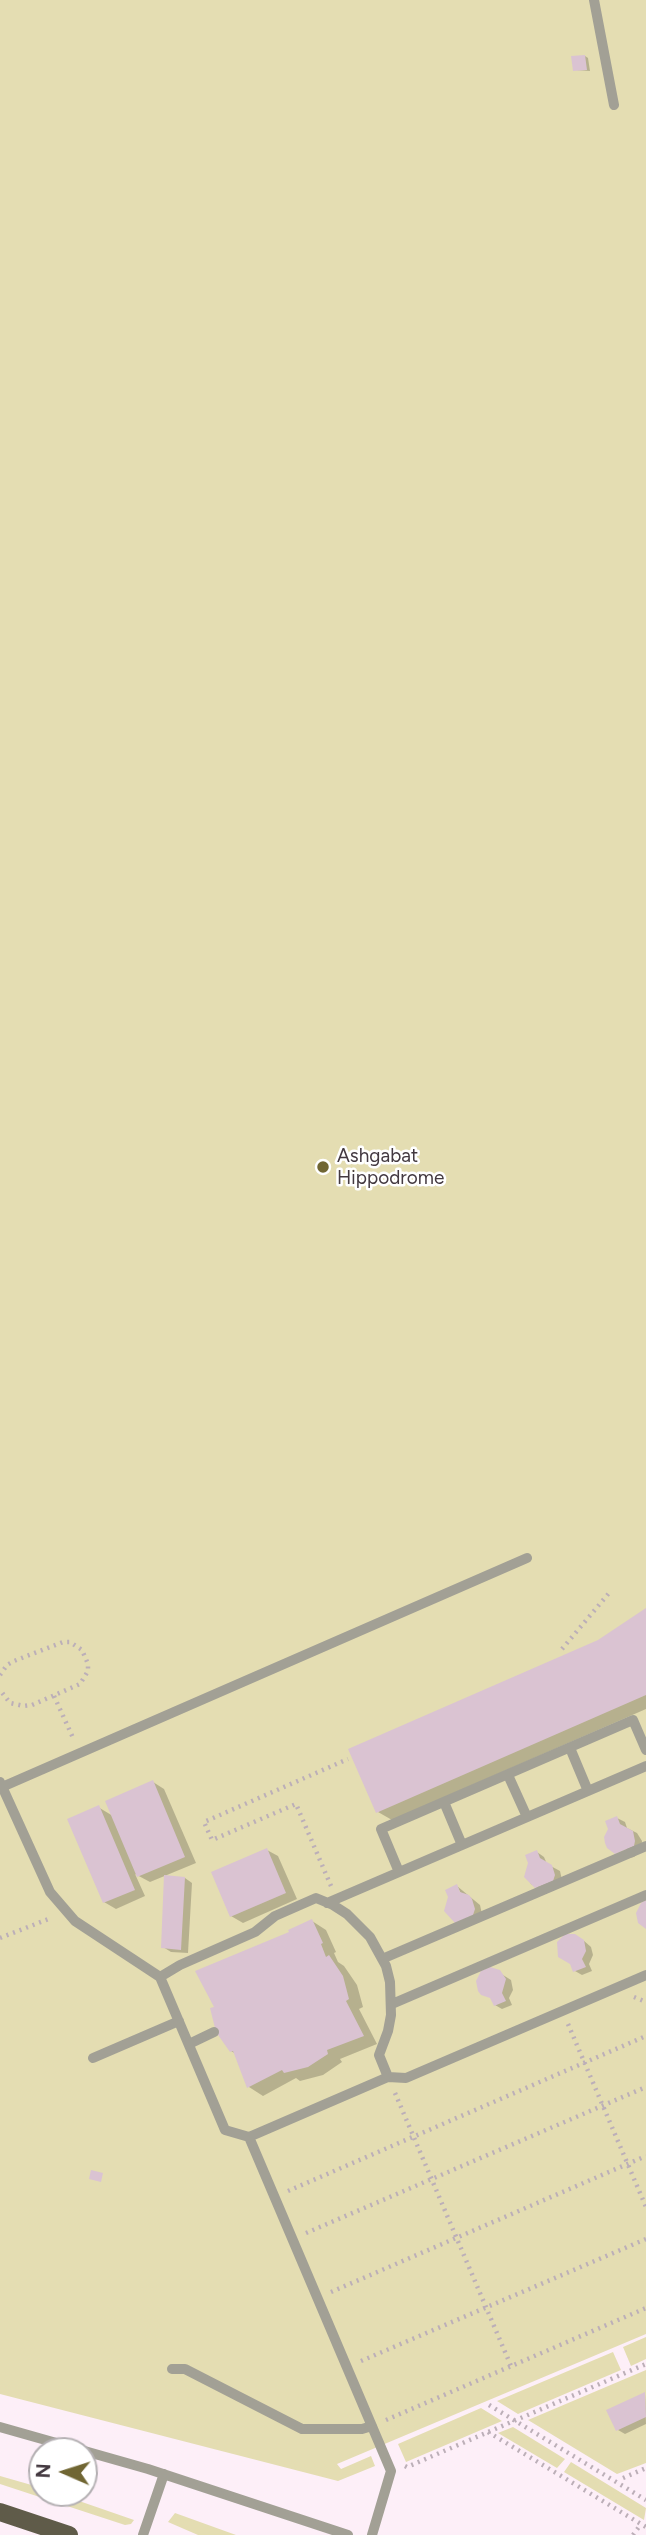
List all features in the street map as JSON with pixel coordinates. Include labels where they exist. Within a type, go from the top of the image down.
[{"type":"main road","points":[[0,2512],[69,2535]]},
{"type":"lane","points":[[594,0],[614,105]]},
{"type":"lane","points":[[527,1558],[80,1754],[1,1785],[38,1871],[65,1912],[160,1977],[225,2130],[249,2137],[388,2077],[406,2078],[646,1975]]},
{"type":"lane","points":[[399,1872],[380,1829],[634,1720],[646,1750]]},
{"type":"lane","points":[[570,1748],[589,1791]]},
{"type":"lane","points":[[332,1901],[646,1766]]},
{"type":"lane","points":[[508,1774],[527,1817]]},
{"type":"lane","points":[[444,1802],[462,1845]]},
{"type":"lane","points":[[382,1959],[646,1846]]},
{"type":"lane","points":[[392,2004],[646,1895]]},
{"type":"lane","points":[[160,1977],[180,1965],[256,1932],[275,1916],[316,1898],[332,1901],[370,1937],[390,1982],[392,2004],[388,2031],[379,2054],[388,2077]]},
{"type":"lane","points":[[93,2058],[179,2021]]},
{"type":"lane","points":[[189,2044],[215,2032]]},
{"type":"lane","points":[[249,2137],[377,2424],[391,2471],[372,2535]]},
{"type":"lane","points":[[172,2369],[185,2369],[302,2429],[362,2428],[377,2424]]},
{"type":"lane","points":[[0,2427],[164,2474],[348,2535]]},
{"type":"lane","points":[[143,2535],[164,2474]]},
{"type":"path","points":[[562,1649],[609,1592]]},
{"type":"path","points":[[0,1690],[10,1703],[17,1706],[54,1696],[73,1688],[85,1678],[88,1671],[87,1656],[77,1645],[70,1642],[55,1644],[14,1661],[1,1672]]},
{"type":"path","points":[[54,1696],[80,1754]]},
{"type":"path","points":[[332,1901],[296,1804],[212,1840],[204,1822],[348,1759]]},
{"type":"path","points":[[0,1938],[65,1912]]},
{"type":"path","points":[[562,2011],[646,2207]]},
{"type":"path","points":[[284,2192],[646,2036]]},
{"type":"path","points":[[388,2077],[511,2366]]},
{"type":"path","points":[[302,2235],[646,2087]]},
{"type":"path","points":[[326,2294],[646,2156]]},
{"type":"path","points":[[356,2363],[646,2239]]},
{"type":"path","points":[[377,2424],[646,2308]]},
{"type":"path","points":[[401,2455],[407,2467],[646,2364]]},
{"type":"path","points":[[489,2405],[646,2500]]},
{"type":"path","points":[[488,2432],[644,2526],[633,2535]]},
{"type":"path","points":[[623,2478],[646,2468]]},
{"type":"shaded area","name":"Ashgabat Hippodrome","points":[[0,0],[646,0],[646,2334],[337,2464],[341,2469],[371,2456],[375,2466],[338,2481],[0,2394]]},
{"type":"shaded area","points":[[646,2337],[646,2359],[631,2366],[623,2347]]},
{"type":"shaded area","points":[[613,2352],[621,2370],[518,2414],[497,2401]]},
{"type":"shaded area","points":[[646,2370],[646,2463],[617,2474],[528,2420]]},
{"type":"shaded area","points":[[481,2408],[502,2421],[406,2462],[398,2444]]},
{"type":"shaded area","points":[[513,2427],[565,2459],[557,2468],[498,2433]]},
{"type":"shaded area","points":[[571,2462],[646,2508],[644,2520],[564,2472]]},
{"type":"shaded area","points":[[0,2476],[28,2484],[28,2493],[0,2484]]},
{"type":"shaded area","points":[[70,2507],[96,2507],[134,2520],[125,2525]]},
{"type":"shaded area","points":[[175,2513],[236,2535],[198,2535],[168,2522]]},
{"type":"building","points":[[585,55],[587,70],[573,71],[571,56]]},
{"type":"building","points":[[646,1608],[646,1695],[376,1813],[348,1749],[598,1640]]},
{"type":"building","points":[[153,1780],[185,1857],[137,1877],[105,1801]]},
{"type":"building","points":[[99,1805],[135,1890],[103,1903],[67,1819]]},
{"type":"building","points":[[617,1816],[620,1824],[633,1831],[635,1841],[634,1846],[615,1854],[607,1848],[604,1837],[608,1829],[605,1821]]},
{"type":"building","points":[[267,1848],[286,1893],[230,1917],[211,1872]]},
{"type":"building","points":[[537,1850],[540,1858],[552,1865],[555,1875],[553,1881],[535,1888],[524,1877],[528,1863],[525,1855]]},
{"type":"building","points":[[164,1875],[185,1877],[181,1950],[161,1948]]},
{"type":"building","points":[[457,1884],[460,1892],[472,1899],[475,1909],[473,1915],[455,1923],[444,1911],[448,1897],[445,1890]]},
{"type":"building","points":[[646,1900],[646,1929],[638,1923],[636,1913],[641,1903]]},
{"type":"building","points":[[312,1919],[326,1957],[329,1955],[343,1976],[349,1999],[346,2001],[364,2036],[327,2050],[328,2054],[308,2067],[284,2073],[282,2070],[247,2088],[233,2051],[230,2052],[216,2032],[210,2008],[214,2007],[195,1971],[289,1932],[288,1930]]},
{"type":"building","points":[[565,1934],[575,1934],[584,1940],[586,1951],[582,1959],[586,1967],[573,1972],[570,1964],[558,1957],[557,1942]]},
{"type":"building","points":[[490,1967],[500,1970],[506,1979],[502,1993],[506,2001],[494,2006],[490,1998],[478,1991],[476,1981],[481,1971]]},
{"type":"building","points":[[91,2170],[103,2173],[101,2182],[89,2179]]},
{"type":"building","points":[[645,2392],[646,2417],[616,2431],[606,2410]]},
{"type":"place","name":"Ashgabat Hippodrome","points":[[323,1167]]}]
